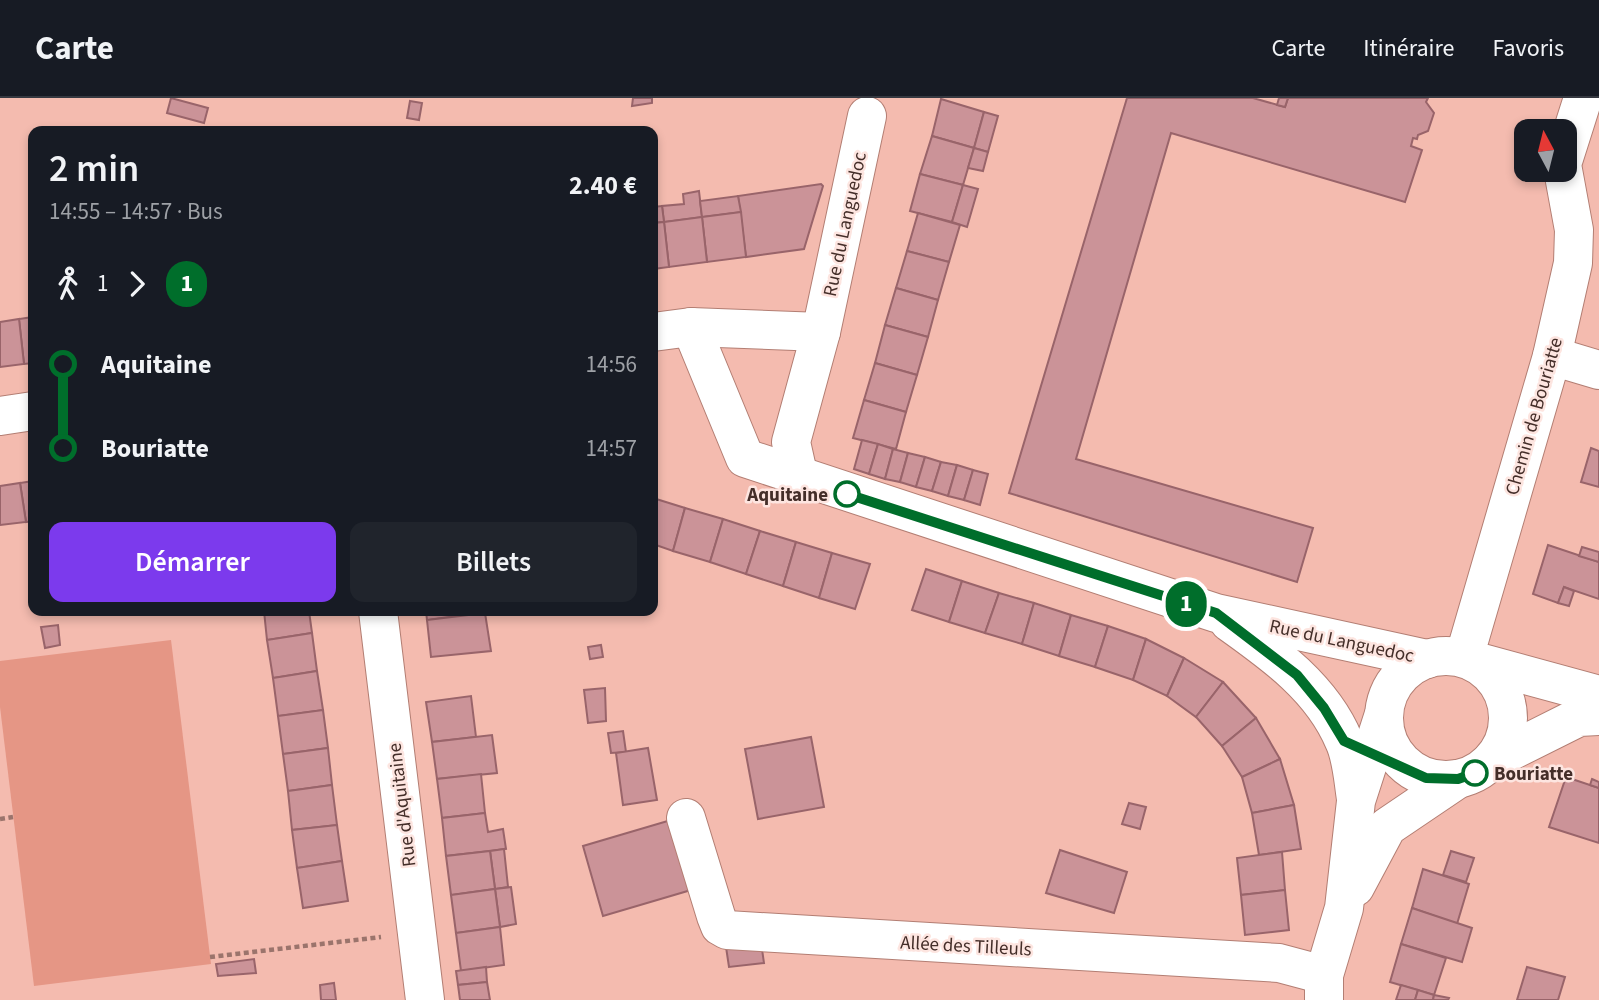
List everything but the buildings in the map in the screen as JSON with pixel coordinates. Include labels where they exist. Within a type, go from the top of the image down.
[{"type":"street","points":[[1576,119],[1583,98]]},
{"type":"street","name":"Rue du Languedoc","points":[[867,116],[821,332],[791,442],[799,478],[1216,613],[1445,659],[1599,695]]},
{"type":"street","name":"Chemin de Bouriatte","points":[[1445,659],[1552,356],[1573,263],[1574,230],[1565,182]]},
{"type":"street","points":[[691,327],[745,458],[799,478]]},
{"type":"street","points":[[658,331],[691,327],[821,332]]},
{"type":"street","points":[[1552,356],[1599,370]]},
{"type":"street","points":[[0,416],[28,412]]},
{"type":"street","name":"Rue du Languedoc","points":[[1216,613],[1297,675],[1324,708],[1366,737],[1344,908]]},
{"type":"street","name":"Rue d'Aquitaine","points":[[379,616],[425,1000]]},
{"type":"street","points":[[1458,779],[1426,778],[1366,737],[1395,681],[1410,667],[1445,659],[1487,672],[1499,686],[1507,706],[1505,739],[1491,761]]},
{"type":"street","points":[[1324,988],[1344,908],[1387,827],[1458,779],[1475,773],[1491,761],[1580,717],[1599,716]]},
{"type":"street","name":"Allée des Tilleuls","points":[[686,818],[716,916],[720,926],[727,930],[1279,964],[1324,988]]},
{"type":"path","points":[[0,819],[13,817]]},
{"type":"path","points":[[210,957],[416,933]]},
{"type":"shaded area","points":[[171,640],[211,964],[34,986],[0,707],[0,661]]},
{"type":"bus line","name":"1","points":[[847,494],[1216,613],[1268,650],[1297,675],[1324,708],[1344,741],[1426,778],[1458,779],[1475,773]]},
{"type":"place","name":"Aquitaine","points":[[847,494]]},
{"type":"place","name":"Bouriatte","points":[[1475,773]]}]
